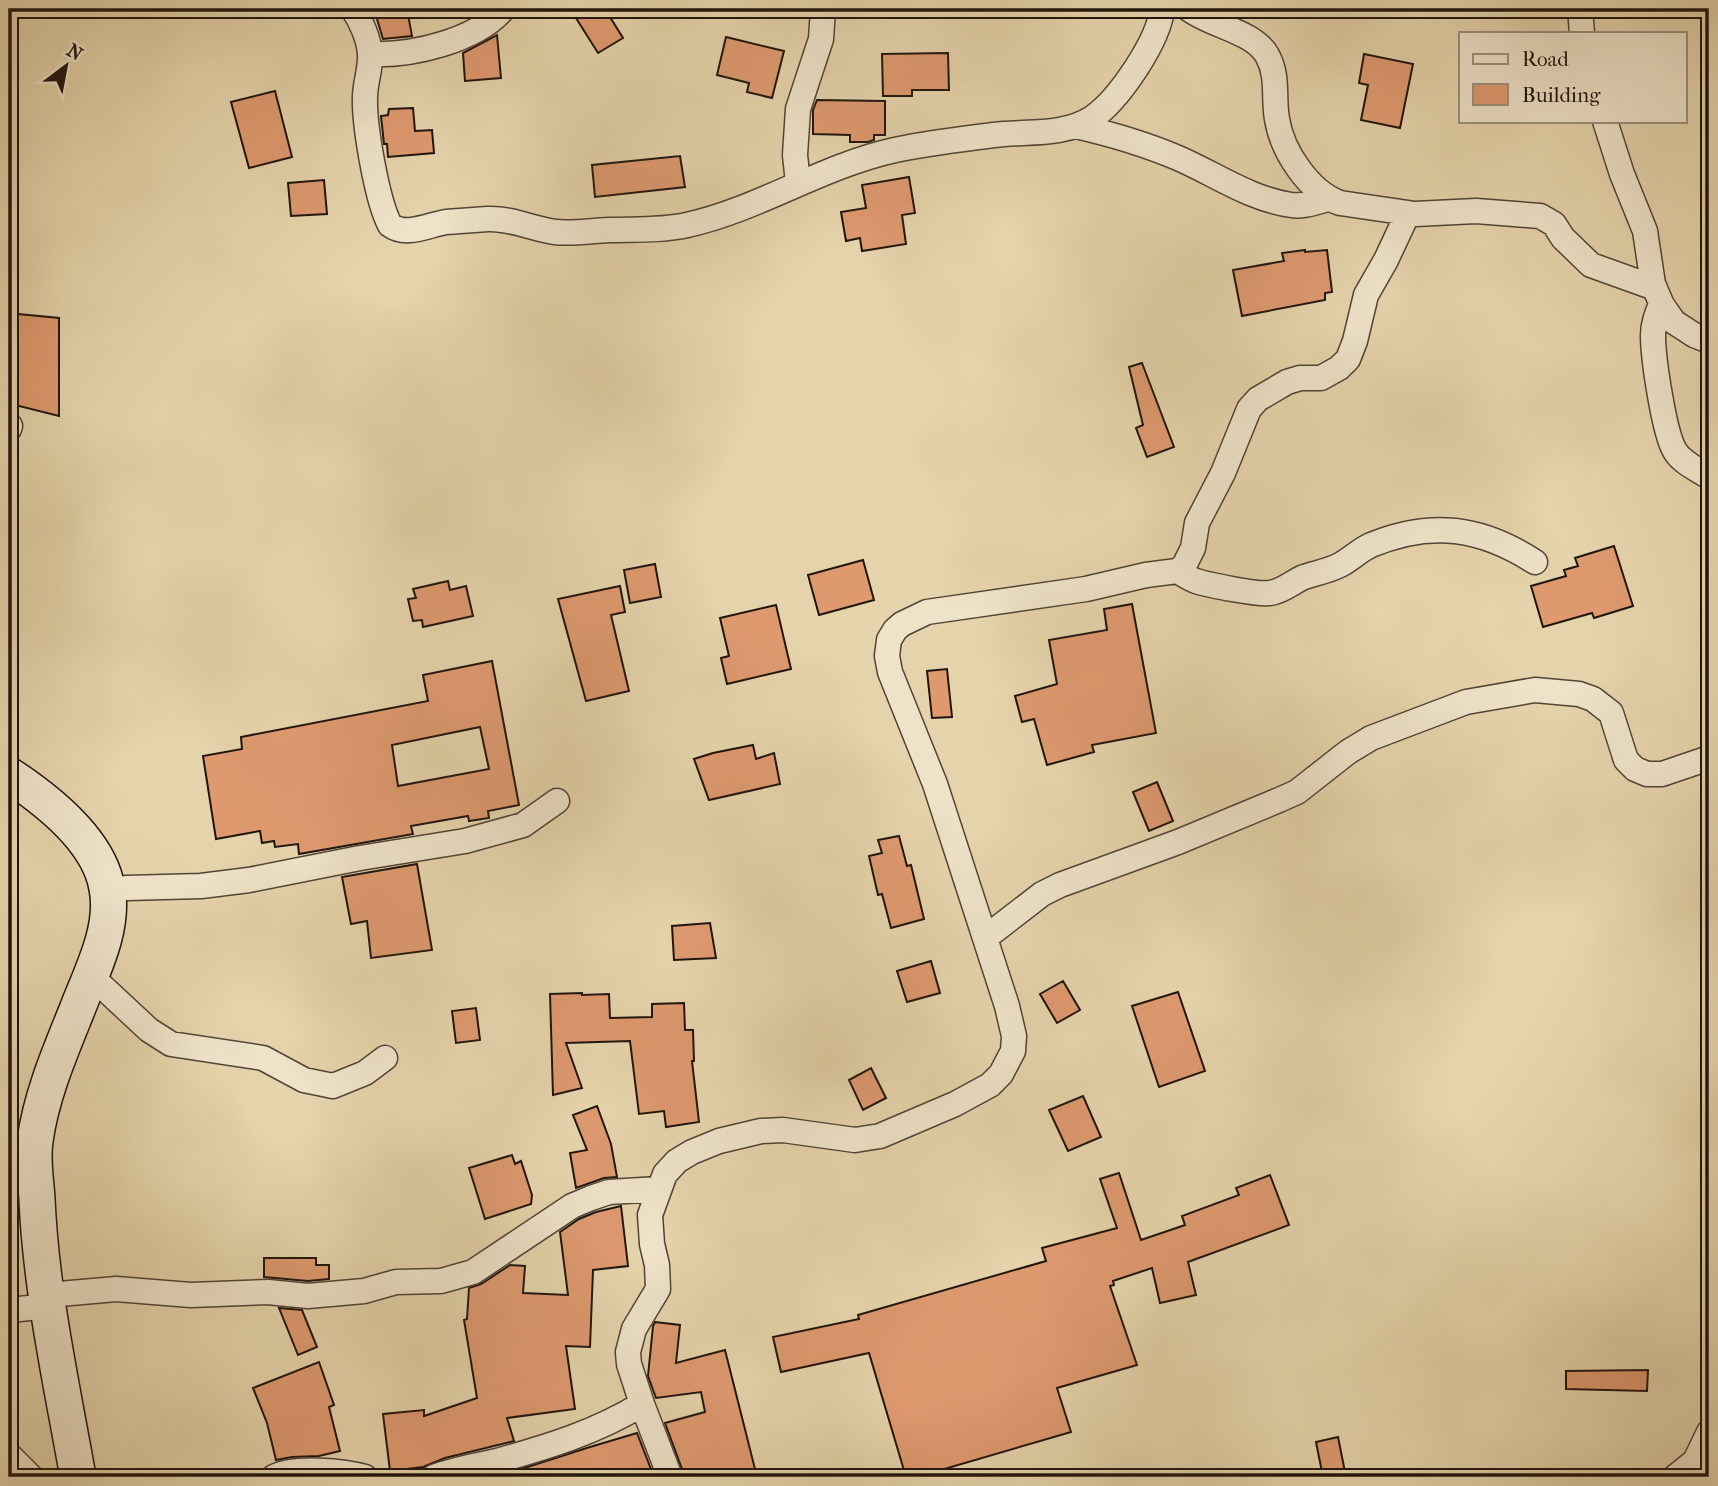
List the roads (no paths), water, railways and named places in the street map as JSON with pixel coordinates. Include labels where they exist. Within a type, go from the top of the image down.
[{"type":"street","points":[[352,9],[361,21],[370,54],[365,97],[370,143],[388,222],[394,228],[413,230],[443,223],[506,219],[560,233],[663,229],[688,225],[742,208],[823,172],[893,150],[996,135],[1047,132],[1076,126],[1093,117],[1122,86],[1154,39],[1161,24],[1162,9]]},
{"type":"street","points":[[370,54],[412,52],[437,46],[490,22],[503,9]]},
{"type":"street","points":[[799,183],[795,155],[798,109],[821,39],[822,9]]},
{"type":"street","points":[[1189,9],[1206,20],[1246,37],[1260,46],[1267,55],[1276,84],[1277,121],[1284,140],[1306,179],[1328,199],[1408,212],[1498,212],[1540,216],[1554,224],[1563,238],[1591,265],[1658,296]]},
{"type":"street","points":[[1580,9],[1582,32]]},
{"type":"street","points":[[1605,122],[1622,174],[1645,231],[1658,296],[1674,323],[1709,341]]},
{"type":"street","points":[[1076,126],[1140,144],[1246,191],[1282,203],[1308,205],[1328,199]]},
{"type":"street","points":[[670,1477],[642,1404],[629,1364],[628,1352],[634,1329],[658,1289],[650,1223],[658,1189],[665,1174],[677,1161],[692,1152],[719,1141],[761,1131],[783,1130],[855,1140],[880,1136],[955,1104],[990,1085],[1001,1074],[1013,1051],[1014,1036],[985,938],[935,784],[890,672],[887,656],[889,640],[902,624],[927,612],[1086,589],[1177,571],[1184,566],[1192,552],[1197,523],[1223,473],[1254,402],[1287,382],[1300,378],[1321,378],[1339,368],[1348,359],[1366,295],[1408,212]]},
{"type":"street","points":[[1658,296],[1653,337],[1658,381],[1670,436],[1675,451],[1682,459],[1709,477]]},
{"type":"street","points":[[1177,571],[1196,581],[1256,593],[1272,593],[1285,589],[1301,578],[1343,564],[1371,545],[1427,529],[1465,531],[1486,537],[1535,562]]},
{"type":"street","points":[[985,938],[1041,894],[1178,842],[1288,796],[1371,738],[1466,702],[1535,690],[1579,694],[1593,699],[1611,713],[1626,760],[1635,769],[1647,774],[1662,774],[1709,758]]},
{"type":"street","points":[[9,775],[52,807],[78,832],[103,871],[108,891],[108,915],[99,954],[57,1059],[34,1143],[38,1229],[78,1477]]},
{"type":"street","points":[[108,891],[201,886],[249,880],[465,841],[523,825],[558,802]]},
{"type":"street","points":[[90,975],[149,1031],[171,1044],[263,1058],[304,1080],[333,1086],[365,1073],[385,1058]]},
{"type":"street","points":[[9,1310],[48,1300],[116,1289],[191,1295],[268,1293],[308,1296],[344,1295],[396,1282],[442,1281],[473,1272],[572,1206],[609,1192],[658,1189]]},
{"type":"street","points":[[434,1477],[594,1430],[642,1404]]},
{"type":"street","points":[[1675,1477],[1695,1461],[1709,1432]]},
{"type":"street","points":[[9,1455],[31,1477]]},
{"type":"street","points":[[275,1477],[283,1473],[307,1472],[349,1473],[365,1477]]}]
